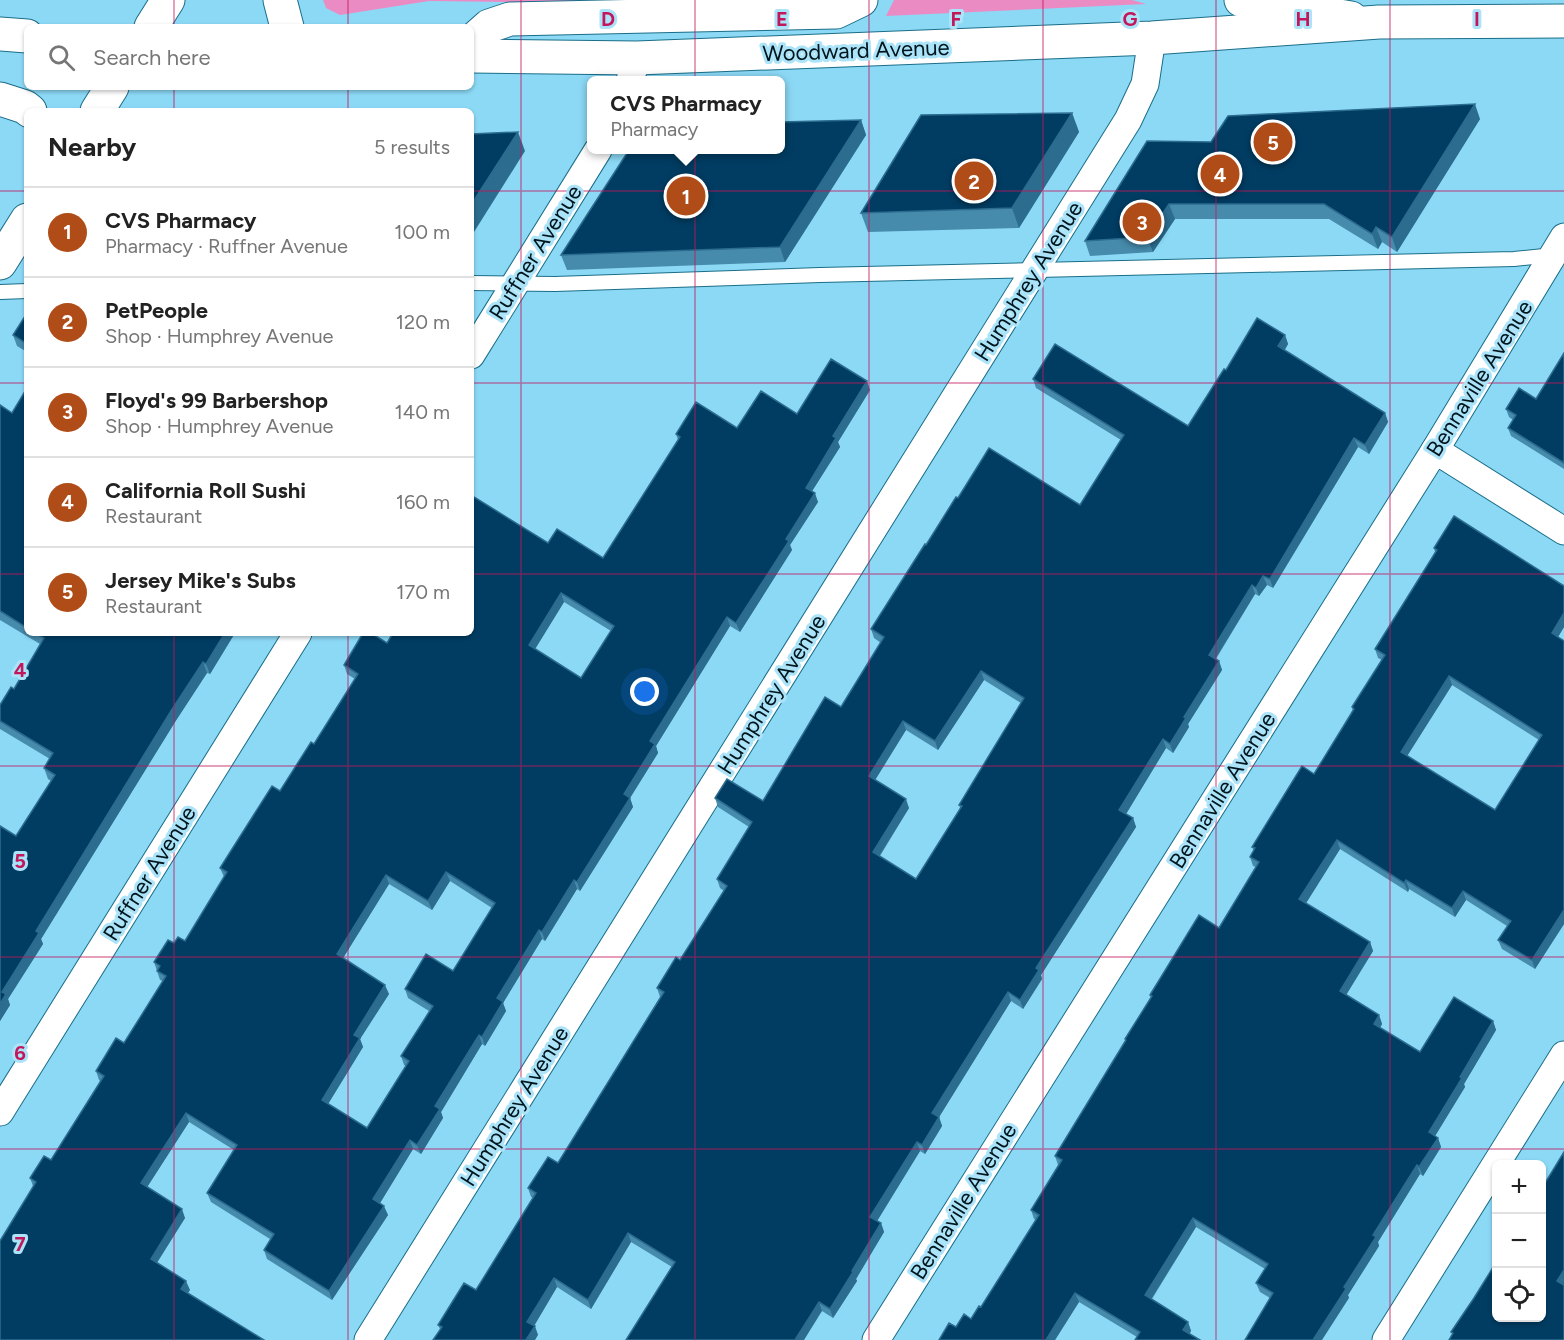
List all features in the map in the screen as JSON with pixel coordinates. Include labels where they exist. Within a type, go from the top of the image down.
[{"type":"main road","points":[[153,24],[168,0]]},
{"type":"main road","points":[[280,0],[286,24]]},
{"type":"main road","points":[[474,39],[489,26],[510,19],[836,12],[861,0]]},
{"type":"main road","points":[[1241,0],[1379,22]]},
{"type":"main road","name":"Woodward Avenue","points":[[474,57],[634,69],[1379,22],[1564,21]]},
{"type":"main road","points":[[0,34],[24,36]]},
{"type":"main road","points":[[99,108],[110,90]]},
{"type":"main road","points":[[0,99],[26,108]]},
{"type":"main road","points":[[0,263],[24,225]]},
{"type":"street","name":"Humphrey Avenue","points":[[368,1340],[1128,120],[1145,84],[1152,38]]},
{"type":"street","name":"Ruffner Avenue","points":[[474,350],[596,154]]},
{"type":"street","name":"Bennaville Avenue","points":[[876,1340],[1560,249]]},
{"type":"street","points":[[1434,450],[1564,531]]},
{"type":"street","name":"Ruffner Avenue","points":[[0,1112],[296,636]]},
{"type":"street","points":[[1386,1340],[1564,1055]]},
{"type":"lane","points":[[474,282],[555,284],[820,275],[1514,259],[1560,249]]},
{"type":"lane","points":[[0,292],[24,291]]},
{"type":"shaded area","points":[[323,0],[729,0],[649,4],[429,1],[340,15],[326,8]]},
{"type":"shaded area","points":[[894,0],[1132,0],[1146,4],[886,16]]},
{"type":"building","points":[[1475,104],[1392,237],[1376,227],[1372,234],[1324,204],[1169,204],[1147,237],[1085,241],[1147,141],[1211,142],[1228,116]]},
{"type":"building","points":[[1072,113],[1012,208],[861,213],[921,115]]},
{"type":"building","points":[[861,120],[780,247],[561,255],[626,154],[785,154],[785,122]]},
{"type":"building","points":[[518,132],[474,200],[474,134]]},
{"type":"building","points":[[24,318],[24,342],[13,335]]},
{"type":"building","points":[[1257,318],[1285,335],[1278,346],[1385,413],[1365,445],[1354,438],[1270,579],[1263,576],[1256,588],[1252,585],[1209,655],[1219,661],[1184,717],[1186,718],[1170,744],[1163,739],[1119,810],[1133,818],[1036,968],[1039,970],[1020,1000],[1008,992],[932,1113],[939,1117],[922,1145],[917,1142],[870,1217],[881,1223],[830,1309],[819,1302],[795,1340],[626,1340],[675,1262],[628,1233],[588,1300],[554,1278],[527,1322],[535,1326],[526,1340],[433,1340],[442,1327],[438,1325],[464,1283],[476,1290],[536,1193],[528,1188],[548,1157],[558,1163],[664,992],[657,988],[676,957],[680,960],[727,886],[717,879],[752,822],[715,798],[727,779],[763,801],[825,697],[841,707],[884,637],[871,629],[989,448],[1080,505],[1124,435],[1033,379],[1055,344],[1188,426],[1224,369],[1226,370]],"holes":[[[981,671],[1024,698],[959,805],[962,806],[916,879],[873,852],[906,799],[869,776],[903,721],[935,741]]]},
{"type":"building","points":[[1564,353],[1564,463],[1508,428],[1516,415],[1506,409],[1519,388],[1536,399]]},
{"type":"building","points":[[831,359],[867,381],[833,436],[836,438],[806,488],[815,493],[786,539],[789,541],[736,623],[727,617],[650,741],[655,744],[624,794],[630,798],[577,882],[574,880],[542,932],[539,930],[497,998],[503,1002],[482,1037],[479,1035],[435,1106],[440,1109],[417,1145],[410,1140],[373,1199],[384,1206],[329,1291],[264,1250],[274,1234],[207,1193],[237,1145],[186,1113],[141,1183],[182,1209],[151,1259],[186,1281],[181,1289],[264,1340],[0,1340],[0,1241],[36,1182],[30,1178],[44,1156],[51,1160],[104,1076],[96,1071],[116,1038],[124,1043],[166,976],[157,971],[160,966],[154,962],[168,940],[174,943],[178,937],[185,941],[227,872],[220,868],[272,786],[280,791],[311,742],[314,744],[358,674],[344,665],[361,636],[376,636],[387,643],[391,636],[474,636],[474,497],[548,543],[557,529],[603,558],[680,437],[676,434],[696,402],[737,428],[761,391],[797,414]],"holes":[[[561,593],[614,626],[581,678],[529,645]],[[446,872],[495,903],[453,971],[426,954],[405,989],[433,1006],[401,1056],[409,1061],[367,1128],[322,1100],[360,1038],[354,1035],[385,985],[337,954],[386,875],[428,901]]]},
{"type":"building","points":[[24,393],[24,626],[0,611],[0,405],[12,413]]},
{"type":"building","points":[[1454,516],[1564,586],[1564,613],[1552,633],[1564,641],[1564,910],[1532,960],[1498,940],[1511,921],[1463,891],[1452,908],[1406,880],[1404,883],[1337,840],[1299,899],[1370,942],[1340,991],[1379,1015],[1374,1024],[1420,1052],[1454,997],[1493,1021],[1429,1132],[1438,1138],[1419,1167],[1417,1165],[1373,1235],[1376,1237],[1344,1287],[1346,1289],[1313,1340],[1245,1340],[1273,1293],[1256,1283],[1268,1264],[1193,1218],[1145,1295],[1188,1322],[1183,1330],[1200,1340],[1135,1340],[1140,1332],[1075,1293],[1046,1340],[939,1340],[949,1323],[956,1327],[964,1314],[971,1319],[979,1306],[981,1307],[1039,1215],[1031,1210],[1062,1160],[1055,1156],[1199,915],[1219,928],[1259,862],[1250,857],[1255,848],[1252,847],[1302,766],[1314,774],[1354,709],[1352,707],[1385,655],[1375,649],[1437,550],[1434,548]],"holes":[[[1449,676],[1542,735],[1495,810],[1401,752]]]},
{"type":"building","points":[[40,636],[223,636],[206,664],[203,662],[171,711],[36,931],[39,933],[2,992],[6,994],[0,1004],[0,826],[16,836],[55,775],[44,768],[53,753],[0,721],[0,705],[11,687],[14,689],[44,638]]},
{"type":"building","points":[[1564,1152],[1564,1270],[1557,1281],[1564,1285],[1564,1340],[1449,1340],[1453,1333],[1451,1332],[1492,1269],[1492,1322],[1546,1322],[1546,1181]]},
{"type":"place","name":"Jersey Mike's Subs","points":[[1273,142]]},
{"type":"place","name":"California Roll Sushi","points":[[1220,174]]},
{"type":"place","name":"PetPeople","points":[[974,181]]},
{"type":"place","name":"CVS Pharmacy","points":[[686,196]]},
{"type":"place","name":"Floyd's 99 Barbershop","points":[[1142,222]]}]
